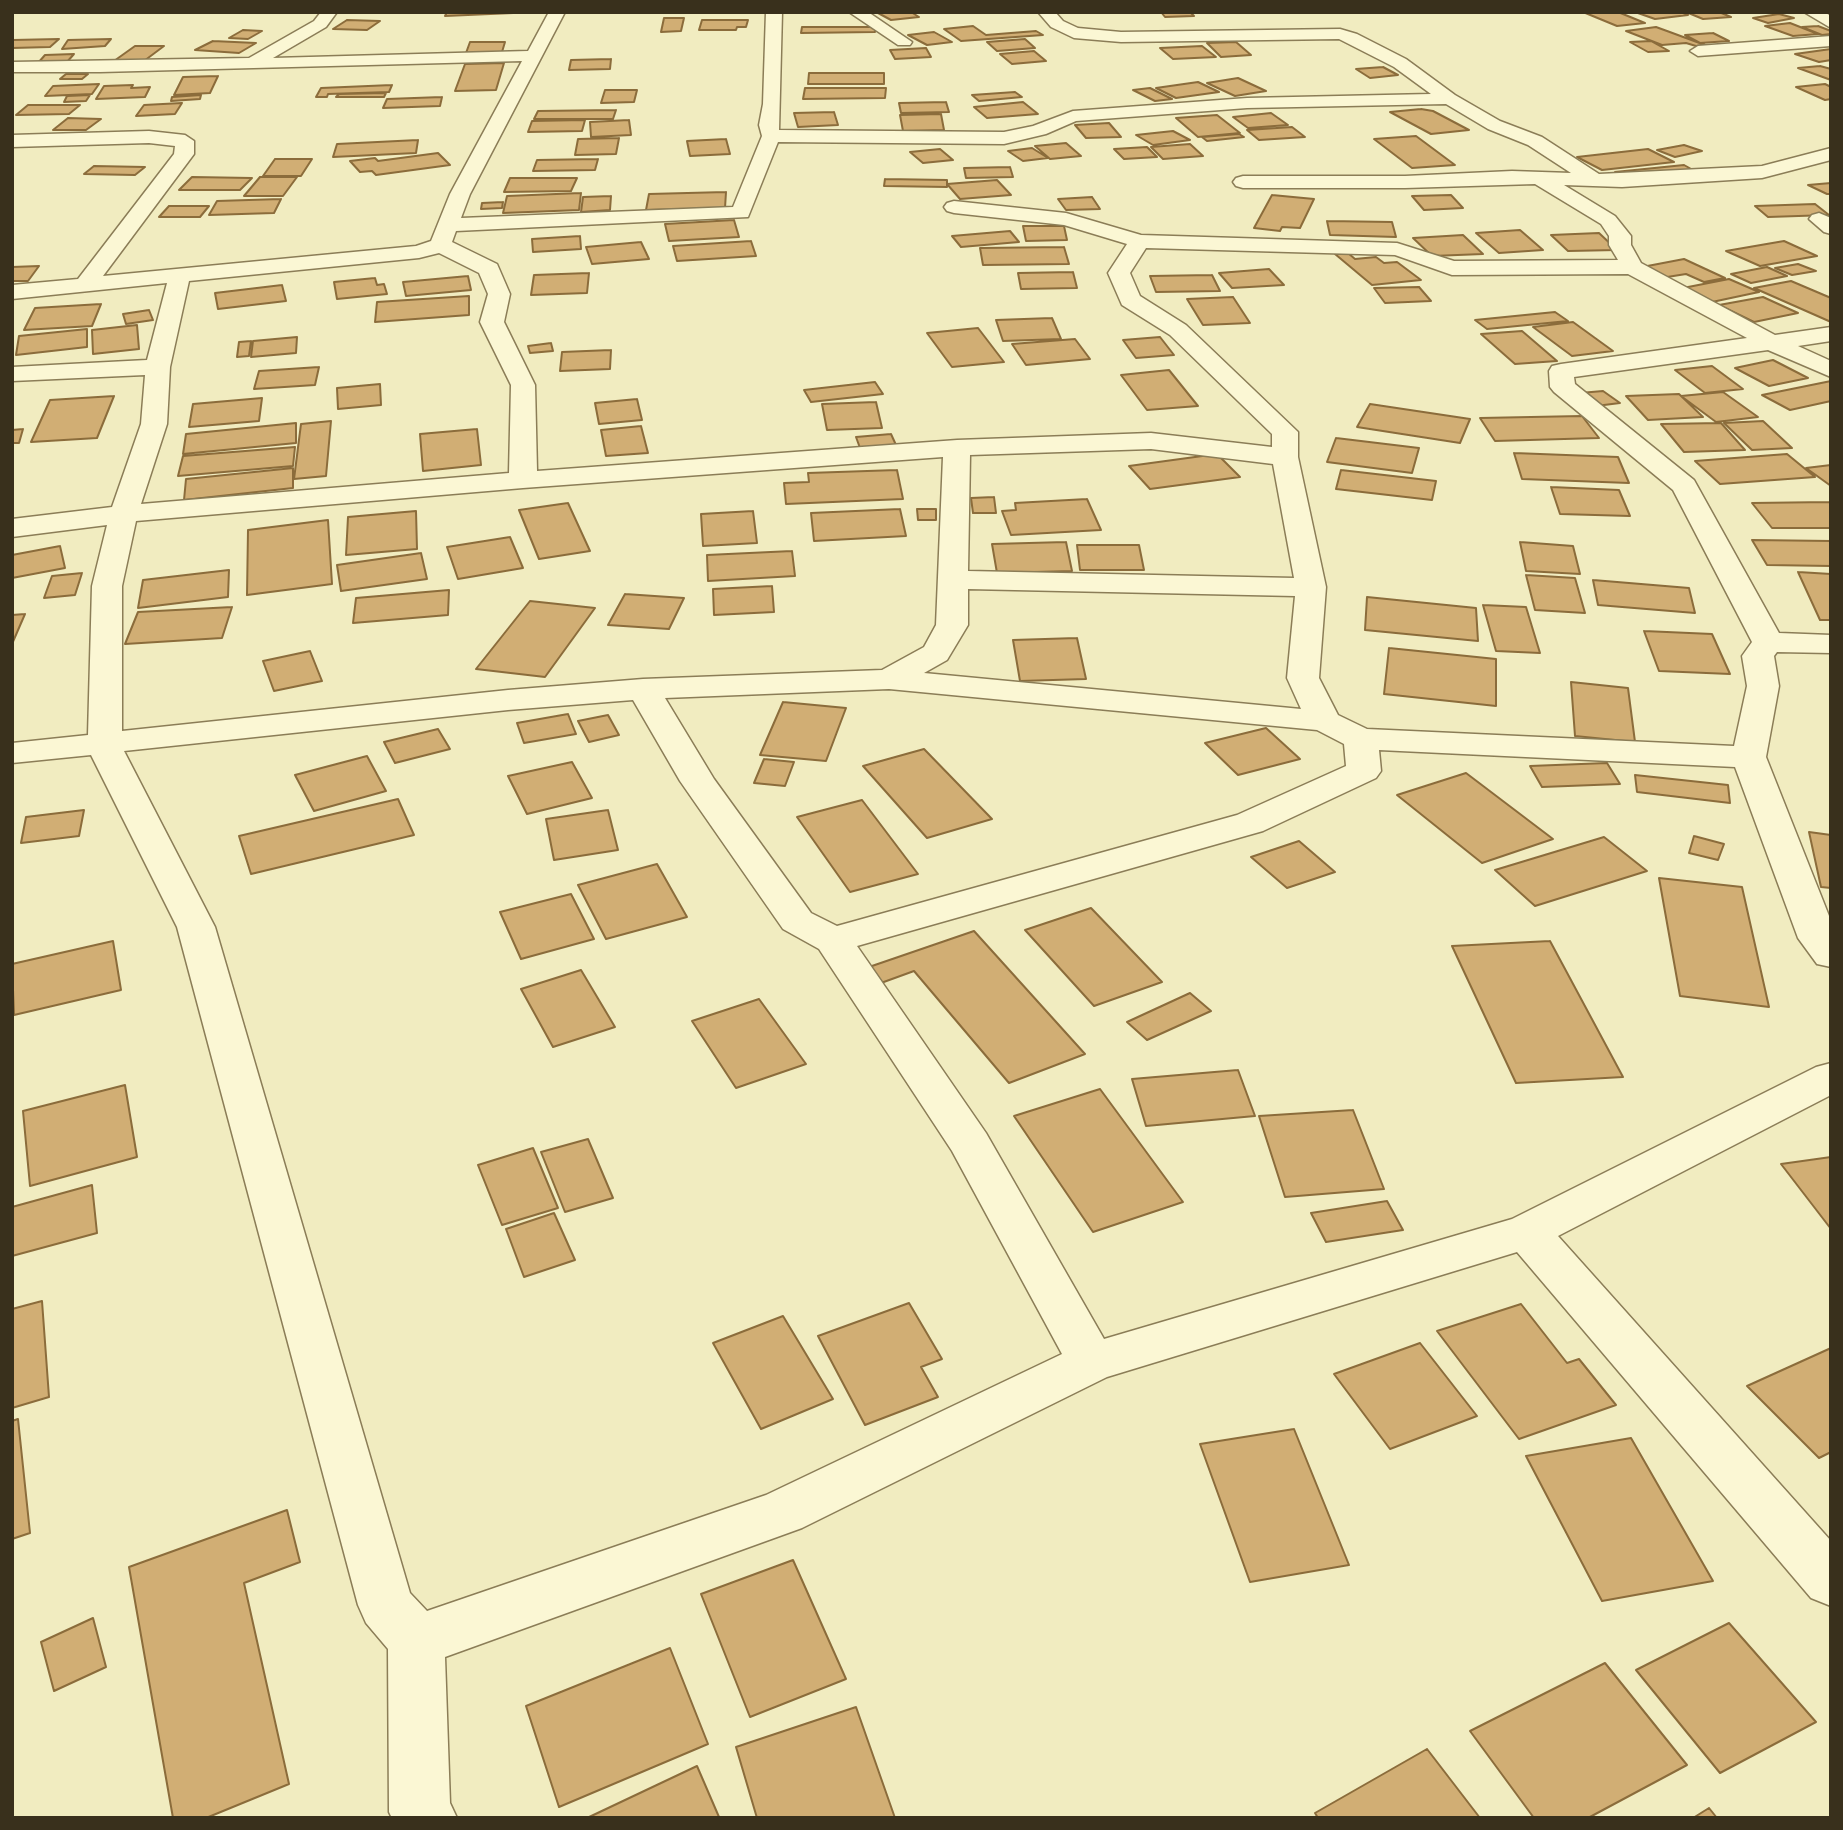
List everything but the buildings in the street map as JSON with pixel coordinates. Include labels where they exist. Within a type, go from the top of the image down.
[{"type":"street","points":[[250,64],[320,24],[329,12]]},
{"type":"street","points":[[444,235],[460,194],[557,12]]},
{"type":"street","points":[[12,292],[419,253],[444,235],[741,213],[771,136],[768,125],[772,104],[774,12]]},
{"type":"street","points":[[857,12],[904,42]]},
{"type":"street","points":[[1046,12],[1057,24],[1074,33],[1121,37],[1340,34],[1351,37],[1400,63],[1449,99],[1494,124],[1535,141],[1592,178]]},
{"type":"street","points":[[1323,19],[1340,34]]},
{"type":"street","points":[[1698,51],[1831,41]]},
{"type":"street","points":[[12,67],[535,56]]},
{"type":"street","points":[[771,136],[1004,138],[1039,130],[1073,116],[1247,103],[1449,99]]},
{"type":"street","points":[[12,141],[149,137],[185,141],[184,154],[85,285]]},
{"type":"street","points":[[1243,182],[1405,182],[1512,177],[1622,181],[1762,172],[1831,154]]},
{"type":"street","points":[[1539,178],[1608,220],[1620,236],[1620,245],[1632,267]]},
{"type":"street","points":[[954,207],[1066,219],[1140,240],[1397,249],[1452,268],[1632,267],[1773,343],[1831,370]]},
{"type":"street","points":[[444,235],[489,269],[499,294],[492,322],[523,385],[523,480]]},
{"type":"street","points":[[1140,240],[1119,273],[1130,300],[1178,330],[1284,432],[1285,457],[1311,587],[1303,678],[1324,721]]},
{"type":"street","points":[[179,278],[158,367],[154,424],[124,514],[107,586],[105,748],[195,927],[386,1605],[416,1641],[418,1816]]},
{"type":"street","points":[[1768,642],[1684,486],[1563,387],[1561,371],[1831,334]]},
{"type":"street","points":[[12,374],[158,367]]},
{"type":"street","points":[[12,528],[124,514],[523,480],[957,448],[1151,441],[1285,457]]},
{"type":"street","points":[[889,679],[936,653],[952,625],[957,448]]},
{"type":"street","points":[[953,580],[1311,587]]},
{"type":"street","points":[[1768,642],[1831,644]]},
{"type":"street","points":[[1768,642],[1758,656],[1763,686],[1749,757],[1818,938],[1831,955]]},
{"type":"street","points":[[12,753],[508,700],[643,689],[889,679],[1324,721],[1361,739],[1749,757]]},
{"type":"street","points":[[643,689],[698,781],[797,921],[833,940],[970,1144],[1092,1362]]},
{"type":"street","points":[[833,940],[1250,822],[1364,771],[1361,739]]},
{"type":"street","points":[[416,1641],[783,1513],[1092,1362],[1527,1232],[1831,1077]]},
{"type":"street","points":[[1527,1232],[1831,1581]]}]
